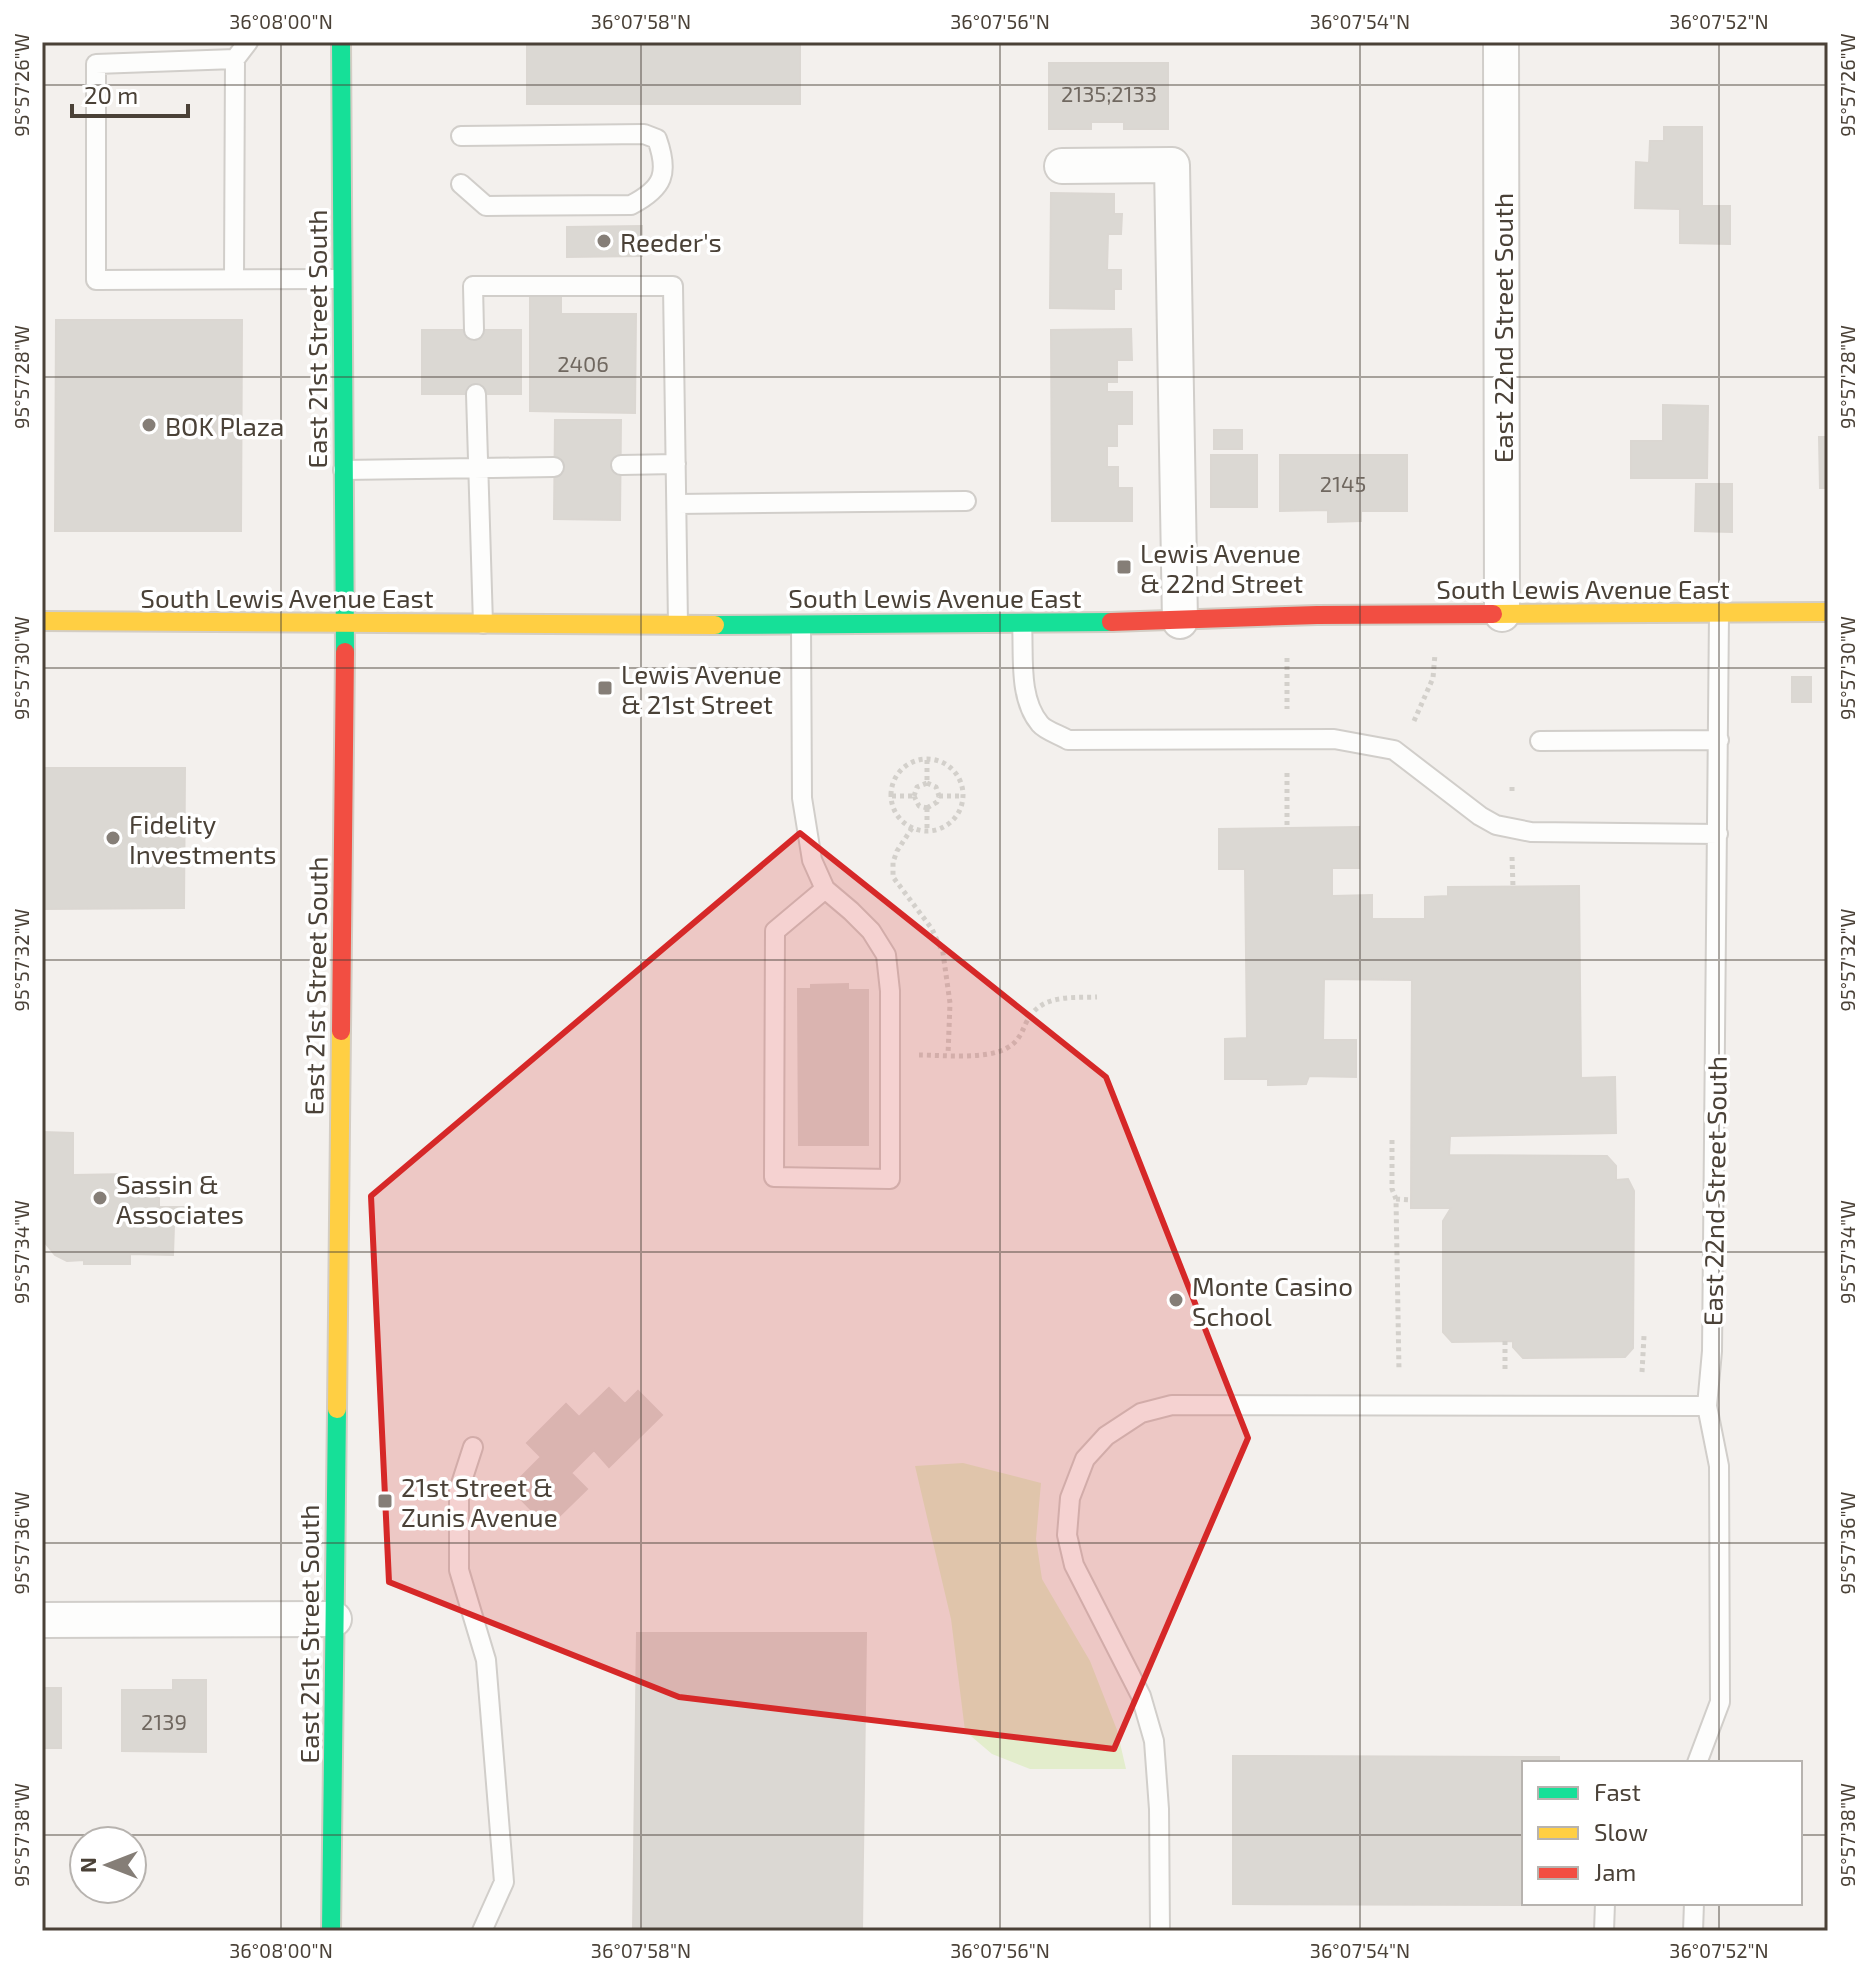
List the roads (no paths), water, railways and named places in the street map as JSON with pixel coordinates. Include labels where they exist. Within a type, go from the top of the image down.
[{"type":"main road","name":"East 21st Street South","points":[[331,1931],[345,624],[341,42]]},
{"type":"main road","name":"South Lewis Avenue East","points":[[42,621],[801,625],[1180,621],[1317,615],[1828,612]]},
{"type":"street","name":"East 22nd Street South","points":[[1501,42],[1502,614]]},
{"type":"street","points":[[1062,166],[1172,165],[1180,621]]},
{"type":"street","points":[[42,1620],[334,1619]]},
{"type":"lane","points":[[234,279],[235,59],[248,42]]},
{"type":"lane","points":[[235,59],[96,64],[96,280],[343,279]]},
{"type":"lane","points":[[461,136],[644,134],[657,139],[665,162],[661,179],[648,196],[631,205],[486,206],[461,184]]},
{"type":"lane","points":[[474,330],[473,286],[673,286],[678,624]]},
{"type":"lane","points":[[476,394],[483,624]]},
{"type":"lane","points":[[621,465],[676,464]]},
{"type":"lane","points":[[343,470],[554,467]]},
{"type":"lane","points":[[677,504],[966,501]]},
{"type":"lane","name":"East 22nd Street South","points":[[1698,1761],[1720,1702],[1719,1466],[1707,1406],[1712,1351],[1719,614]]},
{"type":"lane","points":[[1022,623],[1025,690],[1030,706],[1041,726],[1068,740],[1334,739],[1394,750],[1496,825],[1531,832],[1718,834]]},
{"type":"lane","points":[[801,625],[802,798],[812,860],[825,889],[871,931],[886,955],[890,991],[890,1179],[774,1177],[775,931],[825,889]]},
{"type":"lane","points":[[1540,741],[1719,740]]},
{"type":"lane","points":[[1160,1931],[1159,1809],[1154,1741],[1141,1696],[1074,1565],[1067,1535],[1070,1498],[1085,1459],[1106,1436],[1141,1413],[1172,1405],[1707,1406]]},
{"type":"lane","points":[[473,1447],[459,1490],[459,1570],[486,1660],[504,1882],[482,1931]]},
{"type":"lane","points":[[1604,1931],[1605,1905]]},
{"type":"lane","points":[[1693,1931],[1694,1905]]},
{"type":"place","name":"Reeder's","points":[[604,241]]},
{"type":"place","name":"BOK Plaza","points":[[149,425]]},
{"type":"place","name":"Lewis Avenue & 22nd Street","points":[[1124,567]]},
{"type":"place","name":"Lewis Avenue & 21st Street","points":[[605,688]]},
{"type":"place","name":"Fidelity Investments","points":[[113,838]]},
{"type":"place","name":"Sassin & Associates","points":[[100,1198]]},
{"type":"place","name":"Monte Casino School","points":[[1176,1300]]},
{"type":"place","name":"21st Street & Zunis Avenue","points":[[385,1501]]}]
